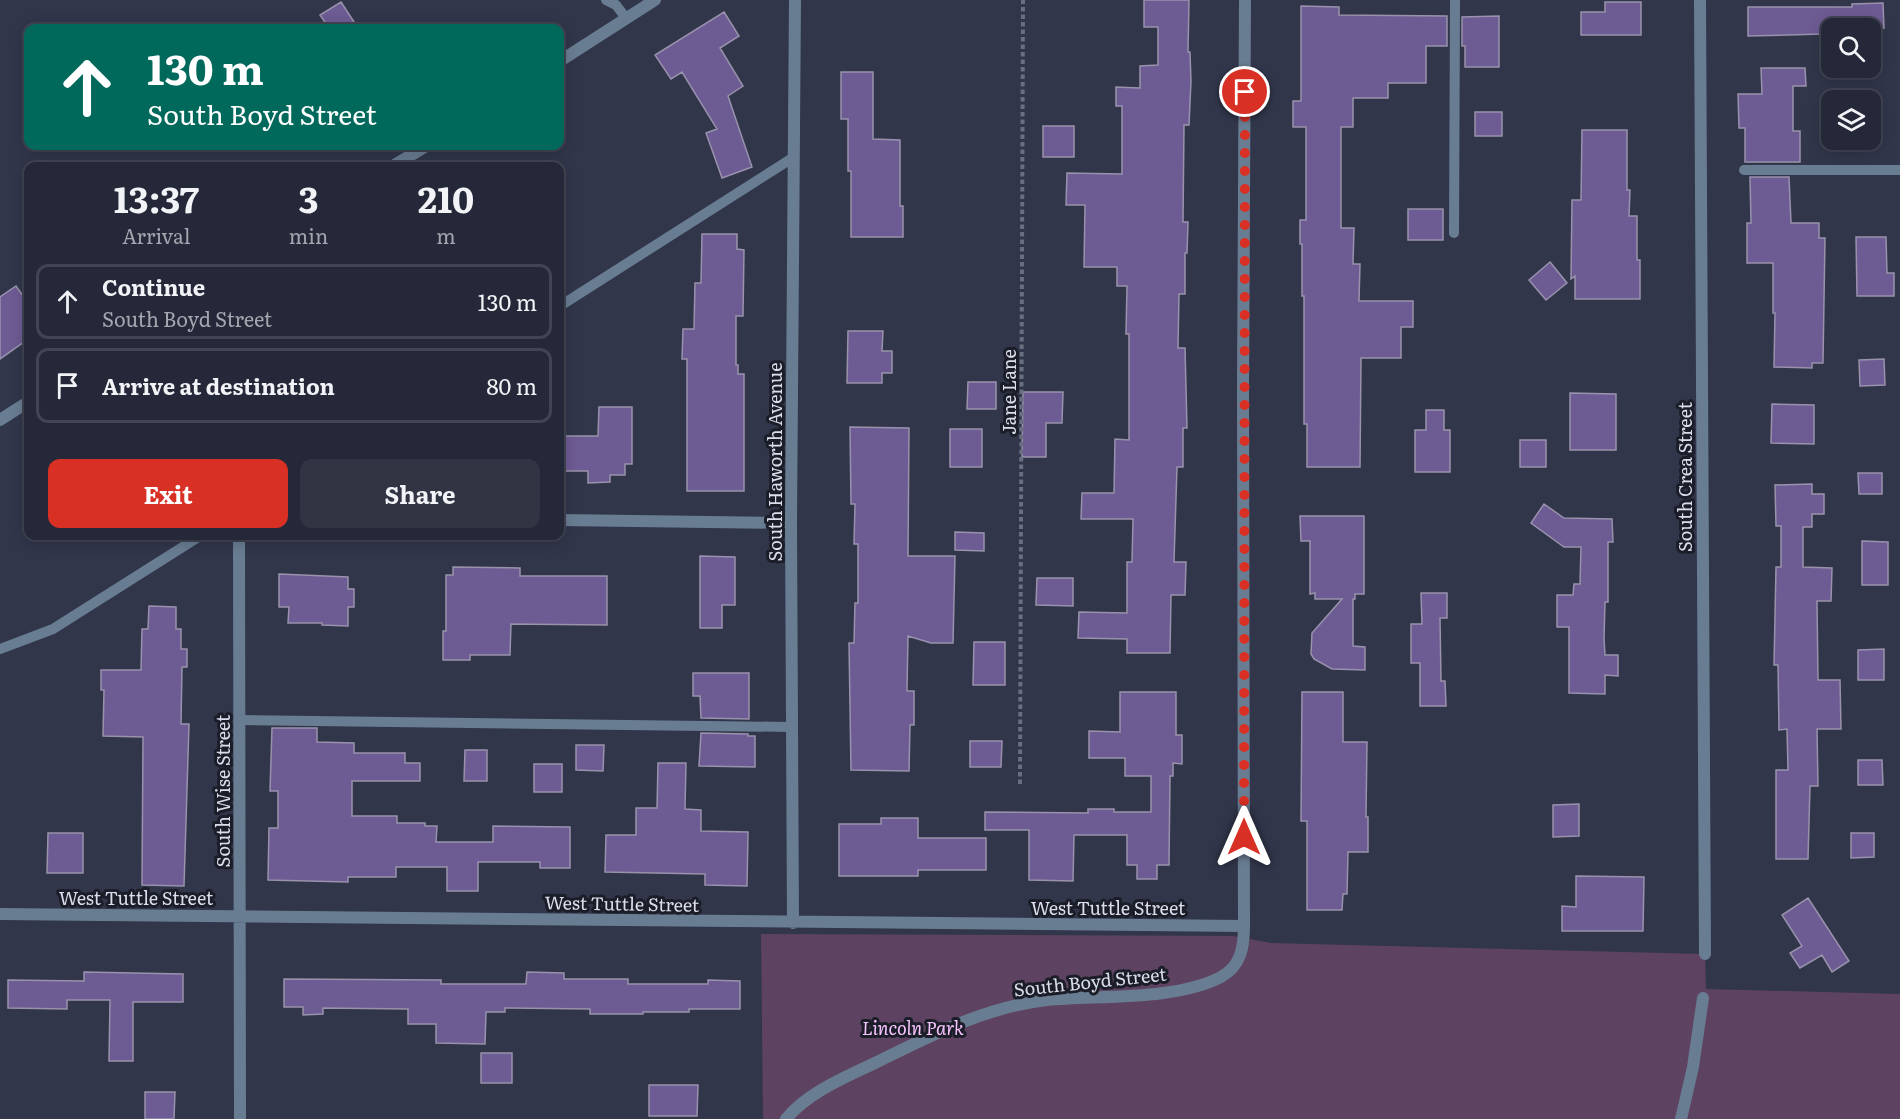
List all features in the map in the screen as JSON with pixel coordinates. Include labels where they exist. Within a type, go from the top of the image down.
[{"type":"street","points":[[564,58],[655,0]]},
{"type":"street","name":"South Haworth Avenue","points":[[793,923],[791,523],[795,0]]},
{"type":"street","name":"South Boyd Street","points":[[786,1119],[796,1106],[846,1076],[958,1022],[1011,1005],[1048,1000],[1098,999],[1187,989],[1222,976],[1238,963],[1244,942],[1245,0]]},
{"type":"street","name":"South Crea Street","points":[[1700,0],[1705,954]]},
{"type":"street","points":[[400,162],[419,150]]},
{"type":"street","points":[[0,420],[24,405]]},
{"type":"street","points":[[564,520],[791,523]]},
{"type":"street","name":"South Wise Street","points":[[239,540],[240,1119]]},
{"type":"street","name":"West Tuttle Street","points":[[0,914],[1244,926]]},
{"type":"street","points":[[1682,1119],[1693,1067],[1703,998]]},
{"type":"lane","points":[[606,0],[616,4],[626,18]]},
{"type":"lane","points":[[1454,233],[1455,0]]},
{"type":"lane","points":[[564,303],[794,157]]},
{"type":"lane","points":[[1744,170],[1900,170]]},
{"type":"lane","points":[[0,649],[53,629],[194,540]]},
{"type":"lane","points":[[240,720],[792,727]]},
{"type":"path","name":"Jane Lane","points":[[1020,784],[1023,0]]},
{"type":"green space","name":"Lincoln Park","points":[[761,934],[1233,936],[1271,943],[1705,954],[1706,989],[1900,994],[1900,1119],[763,1119]]},
{"type":"building","points":[[1144,0],[1189,0],[1188,52],[1190,52],[1191,81],[1189,125],[1184,125],[1183,222],[1188,222],[1185,294],[1179,294],[1178,348],[1185,348],[1187,428],[1183,428],[1183,467],[1177,467],[1174,562],[1186,562],[1185,595],[1171,595],[1170,653],[1127,653],[1127,639],[1078,638],[1079,612],[1127,613],[1127,562],[1132,562],[1133,519],[1081,519],[1082,493],[1114,493],[1115,439],[1129,440],[1129,334],[1126,334],[1127,286],[1117,286],[1117,267],[1084,267],[1085,205],[1066,205],[1067,173],[1122,174],[1122,106],[1116,106],[1116,87],[1140,88],[1140,66],[1158,65],[1158,27],[1144,27]]},
{"type":"building","points":[[341,2],[355,24],[326,24],[320,15]]},
{"type":"building","points":[[1605,2],[1641,2],[1641,35],[1581,35],[1581,12],[1605,12]]},
{"type":"building","points":[[1883,3],[1884,28],[1881,28],[1881,18],[1821,18],[1821,34],[1748,36],[1748,7],[1852,7],[1852,4]]},
{"type":"building","points":[[1301,6],[1339,7],[1339,15],[1447,16],[1447,46],[1426,46],[1426,83],[1388,83],[1388,98],[1353,98],[1353,127],[1341,127],[1341,228],[1354,228],[1353,264],[1360,264],[1359,301],[1413,301],[1413,327],[1401,327],[1401,358],[1361,358],[1360,467],[1307,467],[1307,424],[1304,424],[1304,296],[1302,296],[1302,244],[1300,244],[1300,220],[1306,220],[1306,127],[1293,127],[1293,101],[1301,101]]},
{"type":"building","points":[[724,12],[739,36],[720,48],[743,86],[728,96],[752,167],[722,178],[706,133],[717,129],[682,72],[671,79],[655,55]]},
{"type":"building","points":[[1499,16],[1499,67],[1465,67],[1462,17]]},
{"type":"building","points":[[1761,68],[1805,68],[1806,86],[1793,86],[1793,131],[1800,131],[1800,162],[1745,162],[1745,128],[1739,128],[1738,94],[1762,94]]},
{"type":"building","points":[[841,72],[873,72],[873,139],[900,140],[900,206],[903,206],[903,237],[851,237],[848,119],[841,119]]},
{"type":"building","points":[[1475,112],[1502,112],[1502,136],[1475,136]]},
{"type":"building","points":[[1043,126],[1074,126],[1074,157],[1043,157]]},
{"type":"building","points":[[1582,130],[1627,130],[1629,216],[1637,216],[1640,299],[1575,299],[1575,276],[1571,279],[1572,200],[1581,200]]},
{"type":"building","points":[[1750,177],[1789,177],[1791,223],[1819,223],[1819,238],[1825,238],[1823,363],[1812,363],[1812,368],[1774,367],[1773,263],[1747,263],[1747,223],[1751,223]]},
{"type":"building","points":[[1408,209],[1443,209],[1443,240],[1408,240]]},
{"type":"building","points":[[702,234],[737,234],[737,249],[744,250],[743,316],[736,316],[736,365],[738,365],[738,374],[744,374],[744,491],[687,491],[687,359],[682,359],[683,329],[694,329],[695,283],[701,283]]},
{"type":"building","points":[[1856,237],[1886,237],[1887,273],[1894,273],[1894,296],[1857,296]]},
{"type":"building","points":[[1550,262],[1567,283],[1546,300],[1529,280]]},
{"type":"building","points":[[16,286],[24,297],[24,342],[0,359],[0,297]]},
{"type":"building","points":[[848,331],[883,331],[882,351],[892,351],[892,373],[882,373],[882,383],[847,383]]},
{"type":"building","points":[[1884,359],[1885,385],[1860,386],[1859,360]]},
{"type":"building","points":[[968,382],[996,382],[996,409],[967,409]]},
{"type":"building","points":[[1023,392],[1063,392],[1062,423],[1046,423],[1046,457],[1022,457]]},
{"type":"building","points":[[1570,393],[1616,394],[1616,450],[1570,450]]},
{"type":"building","points":[[1772,404],[1814,405],[1814,444],[1771,443]]},
{"type":"building","points":[[599,407],[632,407],[632,464],[625,464],[625,475],[610,475],[610,482],[588,483],[588,471],[564,471],[564,436],[598,436]]},
{"type":"building","points":[[1426,410],[1444,410],[1444,430],[1450,430],[1450,472],[1415,472],[1415,430],[1426,430]]},
{"type":"building","points":[[850,427],[909,428],[908,556],[955,556],[953,643],[931,643],[908,636],[907,691],[914,691],[914,725],[910,725],[909,771],[851,770],[849,643],[854,643],[855,603],[858,603],[858,544],[854,544],[855,504],[851,504]]},
{"type":"building","points":[[950,429],[982,429],[982,467],[950,467]]},
{"type":"building","points":[[1520,440],[1546,440],[1546,467],[1520,467]]},
{"type":"building","points":[[1858,473],[1882,473],[1882,494],[1859,494]]},
{"type":"building","points":[[1812,484],[1812,494],[1824,494],[1824,514],[1812,514],[1812,527],[1803,527],[1803,567],[1832,568],[1831,601],[1817,601],[1818,680],[1840,680],[1841,729],[1817,729],[1818,786],[1810,786],[1808,859],[1776,859],[1776,770],[1788,770],[1787,729],[1779,730],[1778,665],[1774,665],[1776,567],[1781,567],[1781,526],[1776,526],[1775,485]]},
{"type":"building","points":[[1544,504],[1564,518],[1612,519],[1613,542],[1608,542],[1608,602],[1605,602],[1604,639],[1605,655],[1618,655],[1618,676],[1605,675],[1605,694],[1569,693],[1569,627],[1557,627],[1557,595],[1573,595],[1574,584],[1580,584],[1581,547],[1564,547],[1531,523]]},
{"type":"building","points":[[1300,516],[1364,516],[1364,594],[1355,594],[1355,599],[1353,599],[1353,646],[1365,647],[1365,670],[1332,669],[1314,659],[1311,654],[1312,633],[1342,599],[1315,599],[1315,593],[1310,594],[1310,541],[1301,541]]},
{"type":"building","points":[[955,532],[984,533],[984,551],[955,550]]},
{"type":"building","points":[[1862,541],[1888,542],[1888,585],[1862,585]]},
{"type":"building","points":[[700,556],[735,557],[735,605],[722,605],[722,628],[700,628]]},
{"type":"building","points":[[453,567],[520,568],[520,576],[607,576],[607,625],[511,624],[510,655],[470,655],[470,660],[443,660],[443,631],[446,631],[446,575],[453,575]]},
{"type":"building","points":[[279,574],[348,577],[348,589],[354,589],[354,607],[348,607],[348,626],[288,623],[289,607],[279,607]]},
{"type":"building","points":[[1037,578],[1073,578],[1073,606],[1036,605]]},
{"type":"building","points":[[1421,593],[1447,593],[1447,618],[1440,618],[1441,681],[1445,681],[1446,706],[1420,706],[1420,663],[1411,663],[1411,624],[1422,624]]},
{"type":"building","points":[[149,606],[176,607],[176,629],[181,629],[181,649],[187,649],[187,667],[182,667],[181,724],[189,724],[184,886],[142,885],[143,737],[103,736],[104,690],[101,690],[101,670],[141,670],[142,629],[148,629]]},
{"type":"building","points":[[974,642],[1005,642],[1005,685],[973,685]]},
{"type":"building","points":[[1884,649],[1884,680],[1858,680],[1858,650]]},
{"type":"building","points":[[693,673],[749,673],[749,719],[701,718],[700,696],[693,696]]},
{"type":"building","points":[[1120,692],[1176,692],[1176,735],[1182,735],[1182,764],[1173,763],[1173,776],[1170,776],[1169,865],[1157,865],[1157,879],[1137,879],[1137,865],[1127,865],[1127,835],[1074,835],[1073,881],[1029,880],[1029,830],[985,830],[985,812],[1088,813],[1088,809],[1114,809],[1114,812],[1151,812],[1151,776],[1125,776],[1125,758],[1089,758],[1089,731],[1120,732]]},
{"type":"building","points":[[1302,692],[1343,692],[1343,742],[1367,742],[1368,852],[1348,852],[1347,894],[1343,894],[1342,910],[1307,910],[1307,821],[1301,821]]},
{"type":"building","points":[[272,728],[317,728],[317,742],[354,743],[354,753],[405,753],[405,763],[420,763],[420,781],[352,781],[352,816],[397,816],[397,823],[425,823],[425,826],[437,826],[436,842],[493,842],[493,826],[570,827],[570,868],[540,868],[540,862],[478,862],[478,891],[447,891],[447,867],[396,867],[396,877],[348,877],[348,882],[268,880],[269,828],[278,828],[278,791],[270,791]]},
{"type":"building","points":[[701,733],[755,736],[755,767],[699,766]]},
{"type":"building","points":[[970,741],[1002,741],[1001,767],[970,767]]},
{"type":"building","points":[[576,745],[604,745],[603,771],[576,770]]},
{"type":"building","points":[[465,750],[487,750],[487,781],[464,781]]},
{"type":"building","points":[[1858,760],[1882,760],[1883,785],[1858,785]]},
{"type":"building","points":[[658,763],[686,763],[685,809],[701,810],[701,831],[748,832],[747,886],[705,885],[705,874],[605,872],[606,835],[636,835],[636,808],[657,808]]},
{"type":"building","points":[[534,764],[562,764],[562,792],[534,792]]},
{"type":"building","points":[[1579,804],[1579,836],[1553,837],[1553,805]]},
{"type":"building","points":[[881,818],[918,818],[918,838],[986,838],[986,870],[918,870],[918,876],[839,876],[839,824],[881,824]]},
{"type":"building","points":[[48,833],[83,833],[83,873],[47,873]]},
{"type":"building","points":[[1851,833],[1874,833],[1874,857],[1851,858]]},
{"type":"building","points":[[1576,876],[1644,877],[1643,931],[1562,931],[1562,906],[1576,907]]},
{"type":"building","points":[[1808,898],[1849,961],[1832,972],[1822,955],[1800,968],[1790,953],[1802,946],[1782,915]]},
{"type":"building","points":[[84,972],[183,974],[183,1002],[133,1002],[133,1061],[109,1061],[110,1000],[67,1000],[67,1009],[8,1008],[8,980],[84,981]]},
{"type":"building","points":[[527,972],[564,973],[564,979],[628,979],[628,984],[708,984],[708,980],[740,981],[740,1009],[590,1014],[590,1009],[505,1008],[505,1012],[486,1012],[485,1044],[436,1043],[436,1024],[408,1024],[408,1009],[323,1008],[323,1014],[303,1015],[303,1007],[284,1007],[284,979],[441,980],[441,984],[526,984]]},
{"type":"building","points":[[481,1053],[512,1053],[512,1083],[481,1083]]},
{"type":"building","points":[[649,1085],[698,1085],[697,1116],[649,1116]]},
{"type":"building","points":[[145,1092],[175,1092],[174,1119],[145,1119]]},
{"type":"route","points":[[1244,837],[1245,92]]}]
